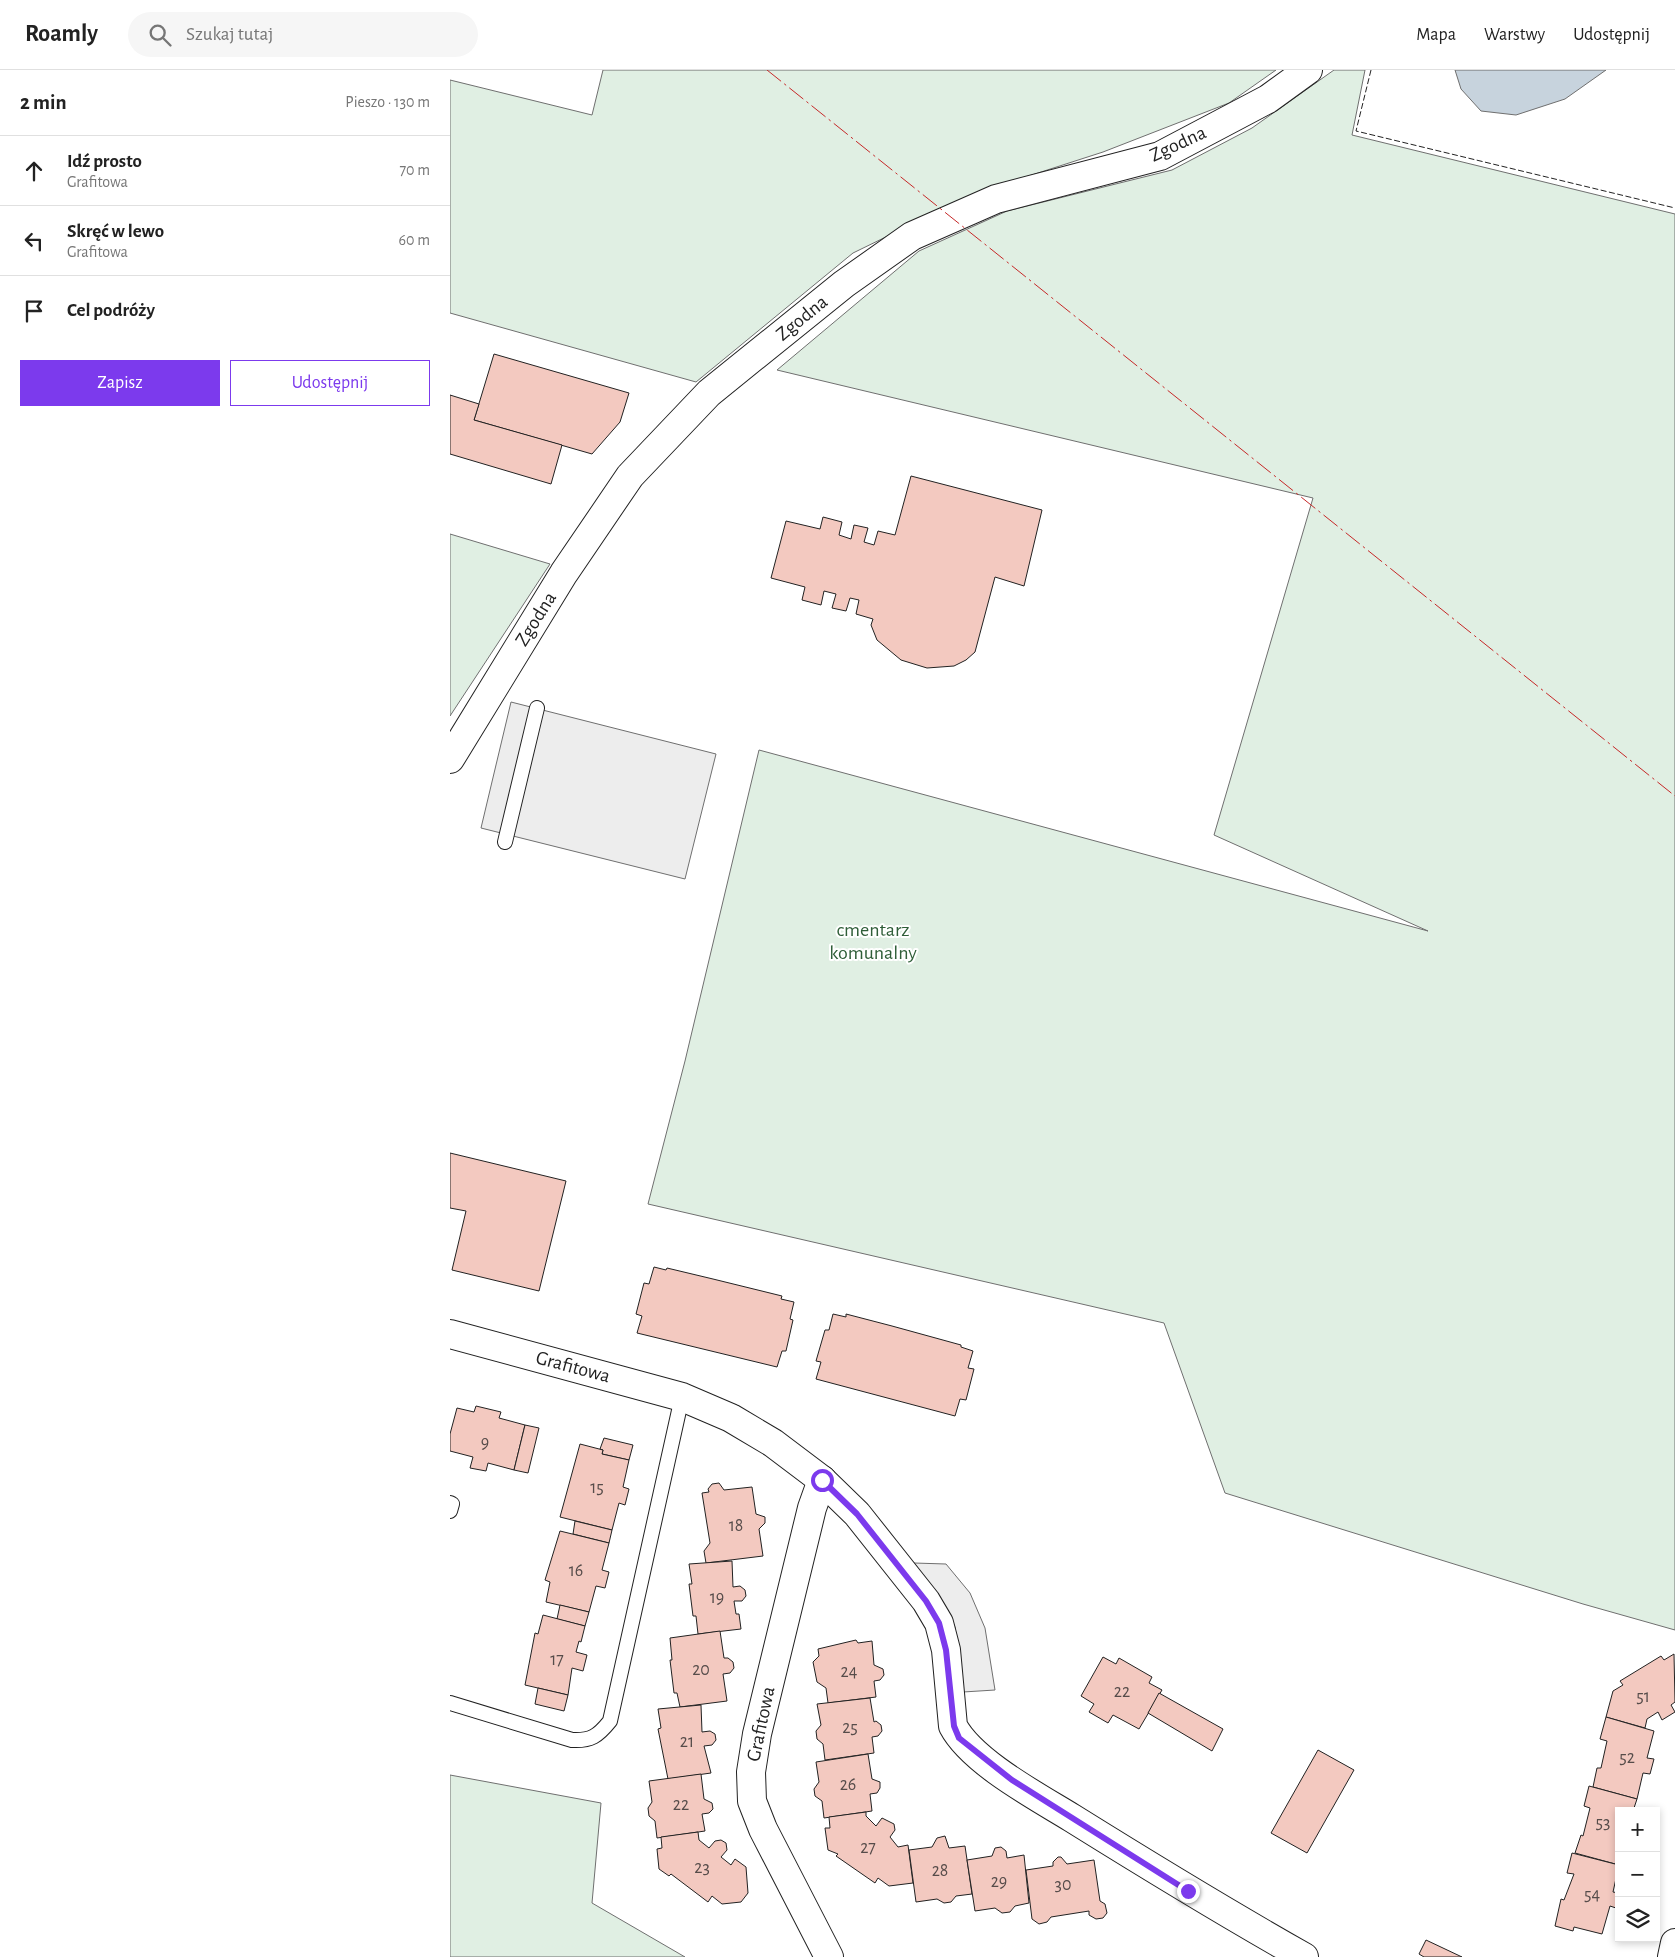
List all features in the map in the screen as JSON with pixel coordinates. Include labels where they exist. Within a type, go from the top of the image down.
[{"type":"street","name":"Zgodna","points":[[450,759],[564,573],[630,476],[710,393],[844,284],[912,236],[996,199],[1160,156],[1268,99],[1308,70]]},
{"type":"street","name":"Grafitowa","points":[[450,1334],[682,1397],[731,1418],[773,1444],[822,1480],[857,1514],[926,1601],[939,1623],[946,1650],[954,1726],[959,1738],[1012,1780],[1188,1891],[1304,1957]]},
{"type":"street","name":"Grafitowa","points":[[822,1480],[812,1508],[757,1734],[752,1772],[752,1800],[767,1837],[829,1957]]},
{"type":"street","points":[[1672,1957],[1675,1943]]},
{"type":"lane","points":[[505,842],[537,708]]},
{"type":"lane","points":[[450,1703],[572,1740],[587,1740],[598,1736],[610,1721],[682,1397]]},
{"type":"lane","points":[[450,1503],[452,1504],[450,1511]]},
{"type":"green space","points":[[603,70],[1276,70],[1229,103],[1103,152],[976,193],[853,253],[696,382],[450,313],[450,80],[592,115]]},
{"type":"green space","name":"cmentarz komunalny","points":[[1334,70],[1365,70],[1352,135],[1675,214],[1675,1630],[1583,1604],[1225,1493],[1164,1323],[648,1204],[685,1061],[759,750],[1428,931],[1214,835],[1313,498],[777,370],[919,251],[1007,211],[1172,170],[1252,128]]},
{"type":"green space","points":[[450,534],[550,564],[450,716]]},
{"type":"green space","points":[[450,1775],[601,1803],[592,1903],[685,1957],[450,1957]]},
{"type":"shaded area","points":[[1455,70],[1606,70],[1565,99],[1516,115],[1481,111],[1461,89]]},
{"type":"shaded area","points":[[511,702],[716,754],[685,879],[481,828]]},
{"type":"shaded area","points":[[914,1563],[946,1564],[970,1593],[985,1628],[995,1690],[963,1692],[955,1627],[934,1590]]},
{"type":"building","points":[[494,354],[629,393],[620,422],[592,454],[474,420]]},
{"type":"building","points":[[450,395],[479,404],[474,420],[562,445],[551,484],[450,454]]},
{"type":"building","points":[[911,476],[1042,510],[1024,586],[995,577],[975,652],[966,660],[954,666],[927,668],[901,660],[877,640],[871,625],[873,619],[856,614],[859,600],[850,598],[846,611],[832,608],[836,594],[824,591],[821,605],[802,600],[805,587],[771,578],[786,521],[820,529],[823,517],[842,522],[839,535],[851,539],[854,525],[868,528],[864,542],[874,545],[878,531],[895,535]]},
{"type":"building","points":[[450,1153],[566,1181],[539,1291],[452,1270],[466,1211],[450,1208]]},
{"type":"building","points":[[654,1267],[666,1270],[667,1268],[782,1296],[781,1299],[794,1302],[790,1319],[793,1320],[786,1351],[782,1351],[777,1367],[637,1333],[642,1316],[636,1314],[644,1283],[649,1284]]},
{"type":"building","points":[[833,1314],[846,1317],[846,1314],[892,1326],[961,1345],[961,1347],[973,1351],[968,1368],[974,1369],[966,1400],[960,1399],[955,1416],[816,1379],[821,1362],[816,1361],[825,1330],[829,1330]]},
{"type":"building","points":[[476,1406],[501,1412],[499,1418],[525,1425],[514,1470],[488,1463],[486,1471],[470,1468],[473,1457],[450,1451],[450,1434],[457,1408],[474,1412]]},
{"type":"building","points":[[525,1425],[539,1428],[528,1473],[514,1470]]},
{"type":"building","points":[[604,1438],[633,1445],[629,1460],[602,1454],[603,1450],[600,1449]]},
{"type":"building","points":[[580,1444],[603,1450],[602,1454],[629,1460],[623,1487],[629,1489],[625,1505],[619,1503],[612,1530],[560,1517]]},
{"type":"building","points":[[719,1483],[724,1490],[752,1487],[756,1514],[765,1517],[765,1523],[759,1529],[763,1556],[706,1563],[704,1551],[710,1543],[702,1493],[709,1492],[708,1489],[712,1484]]},
{"type":"building","points":[[575,1521],[612,1530],[609,1543],[573,1534]]},
{"type":"building","points":[[560,1531],[609,1543],[602,1570],[609,1572],[605,1588],[596,1586],[589,1612],[546,1602],[550,1582],[545,1580]]},
{"type":"building","points":[[732,1561],[733,1587],[740,1586],[745,1590],[746,1596],[742,1601],[734,1601],[736,1614],[739,1614],[741,1629],[698,1634],[696,1616],[693,1616],[689,1584],[692,1584],[689,1564]]},
{"type":"building","points":[[560,1605],[589,1612],[585,1626],[557,1619]]},
{"type":"building","points":[[543,1615],[585,1626],[576,1652],[587,1655],[583,1671],[572,1668],[568,1695],[525,1685],[535,1633],[538,1634]]},
{"type":"building","points":[[720,1631],[724,1658],[728,1658],[733,1662],[734,1668],[730,1673],[723,1674],[727,1701],[680,1707],[677,1693],[674,1693],[670,1660],[672,1660],[670,1638]]},
{"type":"building","points":[[856,1640],[858,1643],[872,1641],[874,1665],[883,1669],[884,1675],[880,1680],[874,1681],[876,1697],[828,1703],[826,1688],[817,1682],[813,1662],[819,1656],[818,1649]]},
{"type":"building","points":[[1674,1654],[1675,1702],[1671,1705],[1675,1712],[1662,1720],[1658,1712],[1647,1719],[1645,1728],[1606,1717],[1613,1691],[1623,1685],[1620,1681],[1661,1656],[1664,1660]]},
{"type":"building","points":[[1103,1657],[1116,1664],[1119,1658],[1152,1677],[1149,1683],[1162,1690],[1139,1729],[1113,1715],[1108,1723],[1089,1712],[1094,1704],[1081,1696]]},
{"type":"building","points":[[538,1688],[568,1695],[564,1711],[535,1704]]},
{"type":"building","points":[[1159,1693],[1223,1729],[1212,1751],[1148,1713]]},
{"type":"building","points":[[870,1698],[874,1722],[876,1721],[881,1725],[882,1731],[878,1736],[872,1737],[874,1753],[825,1760],[823,1744],[817,1739],[816,1731],[821,1725],[817,1704]]},
{"type":"building","points":[[701,1705],[702,1732],[710,1731],[715,1734],[716,1740],[712,1745],[704,1746],[711,1773],[668,1779],[658,1729],[661,1728],[658,1709]]},
{"type":"building","points":[[1606,1717],[1654,1731],[1647,1758],[1654,1759],[1650,1774],[1643,1773],[1637,1799],[1593,1787],[1597,1768],[1601,1768],[1607,1741],[1600,1739]]},
{"type":"building","points":[[1318,1750],[1354,1770],[1307,1853],[1271,1833]]},
{"type":"building","points":[[868,1754],[872,1779],[880,1782],[880,1788],[877,1793],[870,1794],[872,1811],[824,1818],[822,1801],[815,1796],[814,1789],[819,1782],[816,1762]]},
{"type":"building","points":[[701,1774],[704,1799],[712,1803],[713,1809],[709,1813],[702,1814],[705,1831],[657,1838],[655,1821],[649,1816],[648,1808],[652,1802],[649,1781]]},
{"type":"building","points":[[1589,1786],[1637,1799],[1634,1807],[1615,1807],[1615,1864],[1575,1853],[1581,1835],[1583,1836],[1590,1808],[1584,1806]]},
{"type":"building","points":[[866,1812],[866,1816],[876,1826],[882,1818],[894,1824],[895,1830],[890,1837],[898,1847],[908,1845],[913,1883],[889,1886],[878,1878],[875,1883],[836,1856],[838,1854],[828,1850],[825,1828],[830,1828],[829,1817]]},
{"type":"building","points":[[698,1832],[699,1840],[709,1848],[715,1841],[721,1840],[726,1843],[727,1850],[721,1857],[731,1865],[735,1859],[746,1867],[748,1893],[741,1902],[722,1904],[712,1896],[708,1902],[671,1874],[669,1876],[659,1869],[657,1849],[662,1848],[661,1837]]},
{"type":"building","points":[[945,1836],[949,1848],[965,1846],[972,1894],[956,1896],[951,1902],[944,1903],[937,1899],[916,1902],[909,1850],[932,1847],[937,1838]]},
{"type":"building","points":[[1001,1847],[1006,1851],[1007,1858],[1024,1855],[1029,1903],[1015,1906],[1010,1912],[1002,1913],[995,1908],[975,1911],[967,1860],[992,1856],[995,1848]]},
{"type":"building","points":[[1572,1853],[1615,1864],[1613,1892],[1615,1892],[1615,1908],[1610,1906],[1602,1934],[1574,1927],[1573,1931],[1555,1926],[1561,1899],[1564,1900],[1574,1874],[1567,1873]]},
{"type":"building","points":[[1058,1857],[1061,1857],[1067,1864],[1094,1860],[1100,1901],[1105,1904],[1107,1913],[1103,1918],[1096,1919],[1089,1915],[1089,1911],[1051,1917],[1047,1922],[1039,1924],[1032,1919],[1026,1870],[1053,1866],[1053,1862]]},
{"type":"building","points":[[1426,1940],[1462,1957],[1424,1957],[1419,1954]]},
{"type":"fence","points":[[1371,70],[1356,131],[1675,208]]},
{"type":"power","points":[[767,70],[1675,796]]},
{"type":"route","points":[[822,1480],[857,1514],[926,1601],[939,1623],[946,1650],[954,1726],[959,1738],[1012,1780],[1188,1891]]}]
